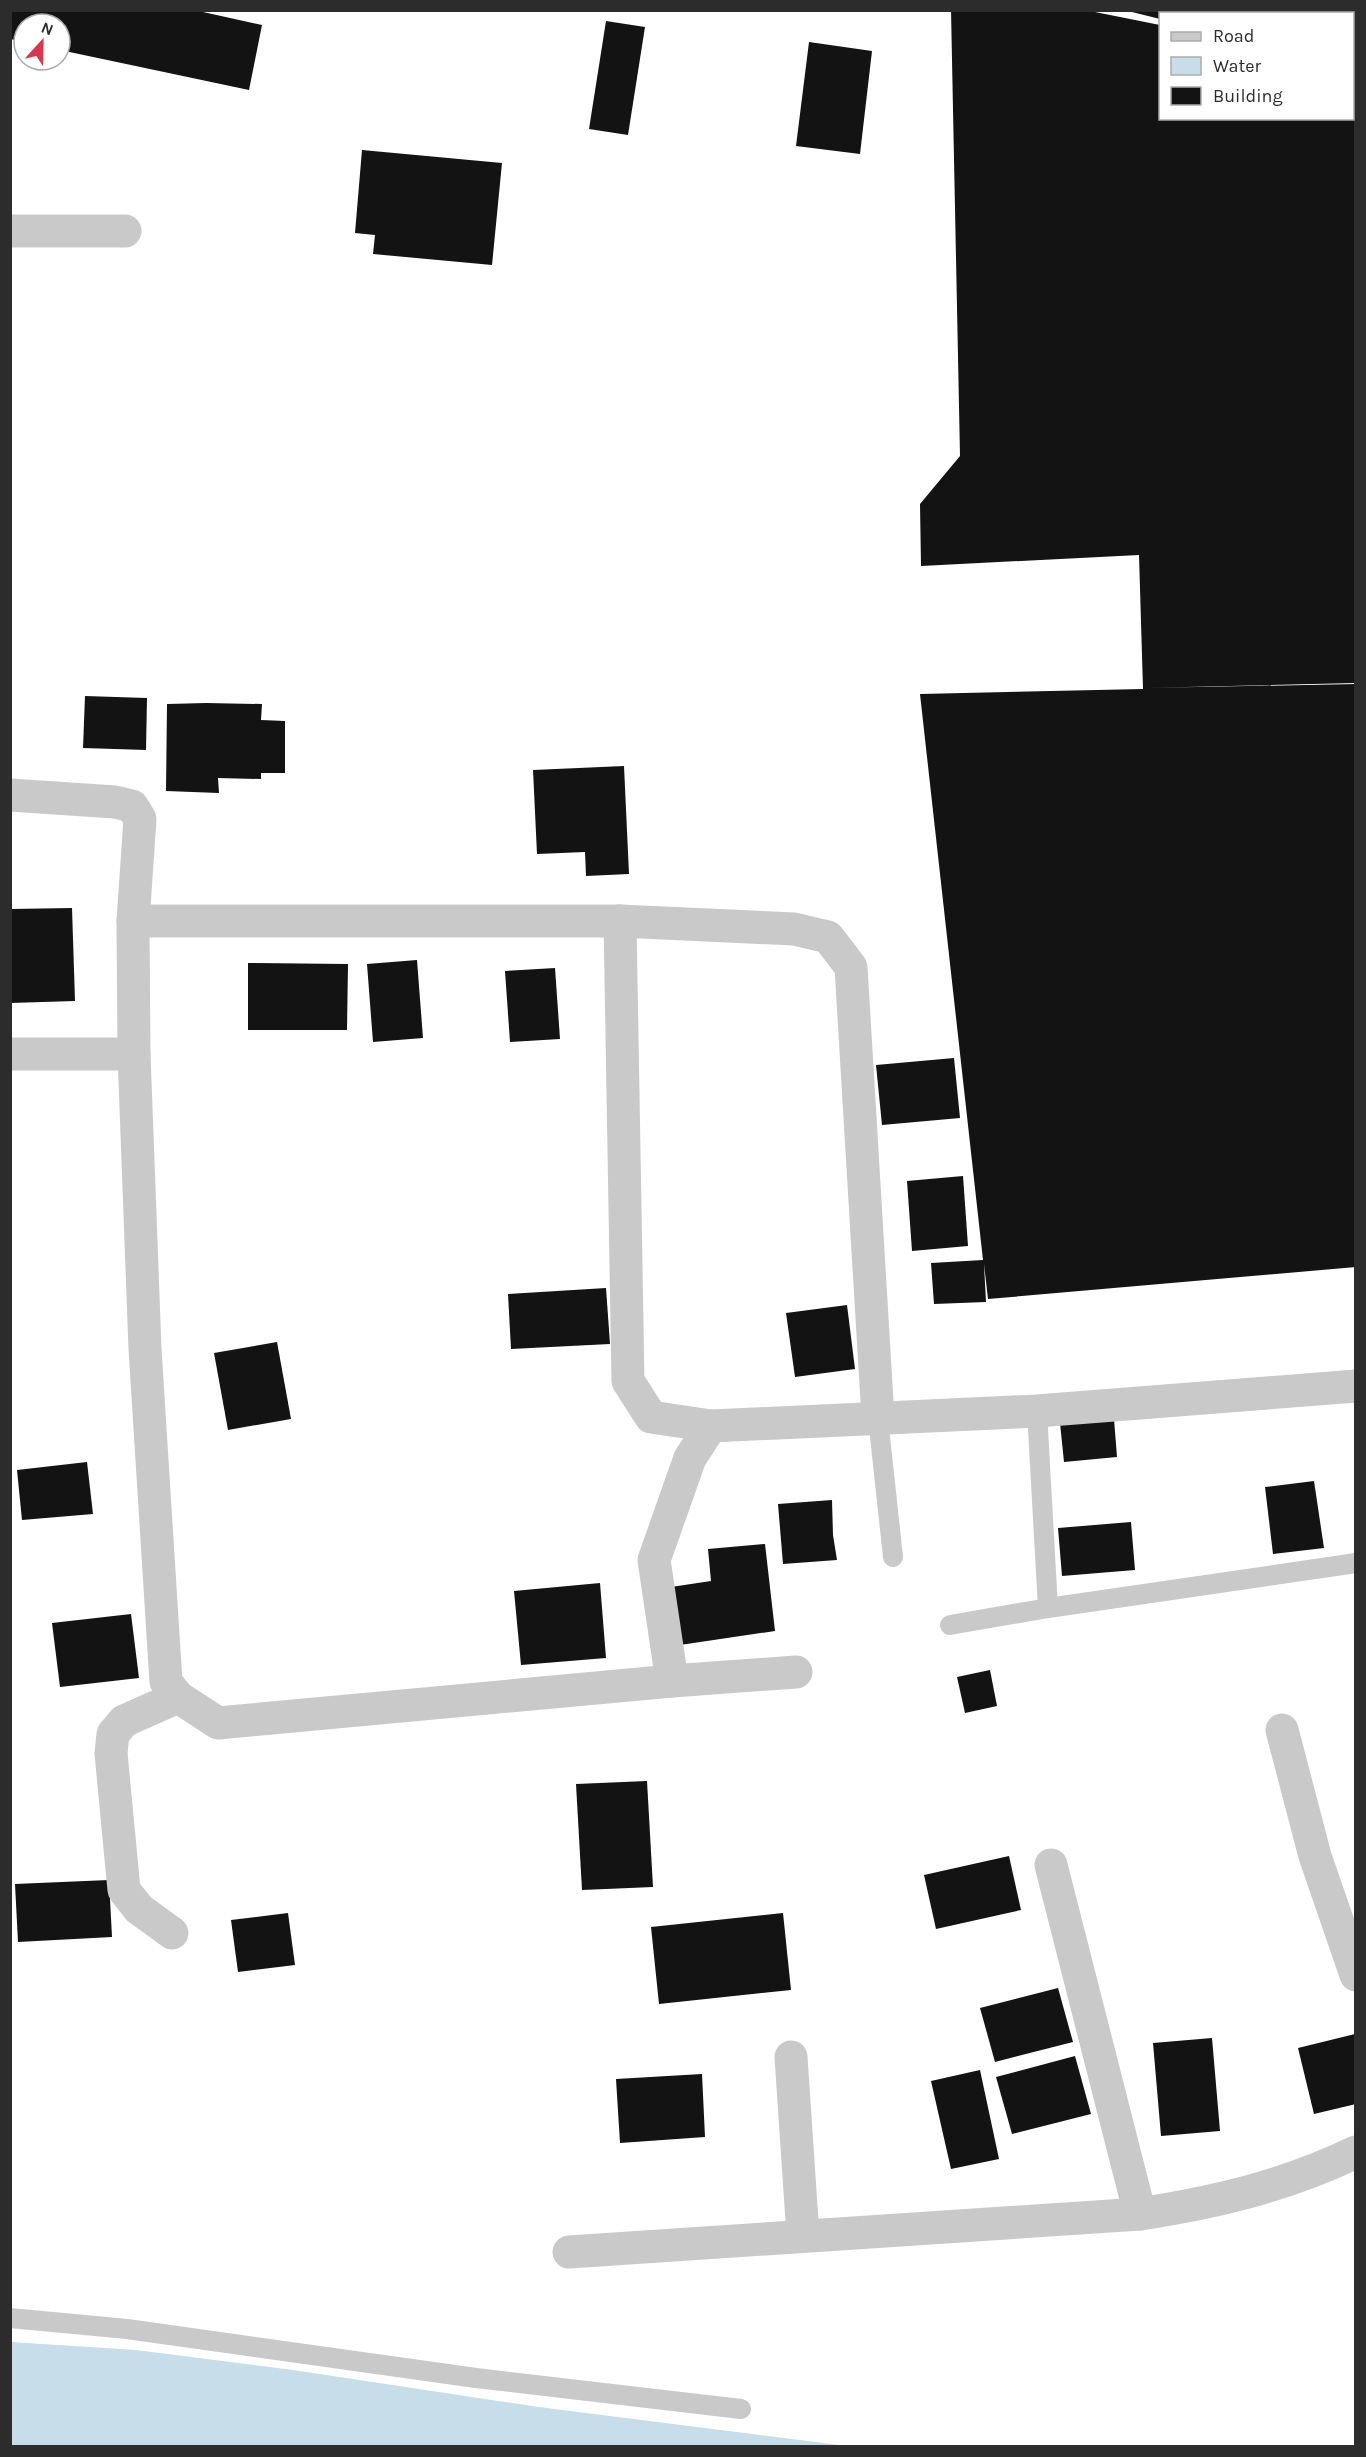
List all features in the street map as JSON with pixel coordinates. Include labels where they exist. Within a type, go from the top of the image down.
[{"type":"street","points":[[10,231],[125,231]]},
{"type":"street","points":[[10,795],[116,802],[132,807],[140,819],[133,921],[134,1054],[145,1349],[166,1682],[178,1697],[218,1724],[672,1681],[796,1672]]},
{"type":"street","points":[[133,921],[620,921],[794,929],[828,937],[851,967],[878,1418]]},
{"type":"street","points":[[620,921],[628,1381],[651,1417],[711,1426],[1037,1411],[1356,1386]]},
{"type":"street","points":[[10,1053],[134,1054]]},
{"type":"street","points":[[672,1681],[654,1560],[690,1458],[711,1426]]},
{"type":"street","points":[[172,1933],[139,1909],[124,1890],[111,1753],[113,1734],[124,1721],[178,1697]]},
{"type":"street","points":[[1282,1730],[1315,1856],[1356,1975]]},
{"type":"street","points":[[1051,1865],[1140,2214]]},
{"type":"street","points":[[790,2057],[803,2236]]},
{"type":"street","points":[[569,2252],[1140,2214],[1203,2205],[1264,2188],[1320,2169],[1356,2152]]},
{"type":"lane","points":[[1037,1411],[1048,1608]]},
{"type":"lane","points":[[878,1418],[893,1557]]},
{"type":"lane","points":[[950,1625],[1048,1608],[1356,1563]]},
{"type":"lane","points":[[10,2318],[127,2328],[476,2378],[741,2409]]},
{"type":"water","points":[[11,2342],[136,2350],[293,2370],[539,2407],[847,2446],[11,2446]]},
{"type":"building","points":[[10,10],[194,10],[262,25],[249,90],[72,53],[72,12],[12,12],[12,39],[10,39]]},
{"type":"building","points":[[951,10],[1085,10],[1159,25],[1159,120],[1354,120],[1354,60],[1356,61],[1356,683],[1145,688],[1356,684],[1356,1267],[988,1299],[984,1264],[986,1302],[934,1304],[931,1263],[983,1260],[920,694],[1143,689],[1139,555],[921,566],[920,504],[960,456]]},
{"type":"building","points":[[1124,10],[1356,10],[1356,57],[1354,56],[1354,12],[1159,12],[1159,19]]},
{"type":"building","points":[[606,21],[645,27],[628,135],[589,129]]},
{"type":"building","points":[[809,42],[872,51],[860,154],[796,146]]},
{"type":"building","points":[[362,150],[502,163],[492,265],[373,254],[375,235],[355,233]]},
{"type":"building","points":[[85,696],[147,698],[146,750],[83,748]]},
{"type":"building","points":[[167,704],[262,704],[261,720],[285,721],[285,773],[261,773],[261,779],[218,778],[219,793],[166,791]]},
{"type":"building","points":[[624,766],[629,874],[586,876],[585,852],[537,854],[533,770]]},
{"type":"building","points":[[72,908],[75,1001],[10,1003],[10,909]]},
{"type":"building","points":[[417,960],[423,1038],[373,1042],[367,964]]},
{"type":"building","points":[[248,963],[348,964],[347,1030],[248,1030]]},
{"type":"building","points":[[555,968],[560,1039],[510,1042],[505,971]]},
{"type":"building","points":[[954,1058],[960,1118],[882,1125],[876,1065]]},
{"type":"building","points":[[963,1176],[968,1246],[912,1251],[907,1181]]},
{"type":"building","points":[[606,1288],[610,1344],[511,1349],[508,1294]]},
{"type":"building","points":[[847,1305],[855,1369],[795,1377],[786,1313]]},
{"type":"building","points":[[277,1342],[291,1419],[228,1430],[214,1353]]},
{"type":"building","points":[[1114,1419],[1117,1457],[1064,1462],[1060,1423]]},
{"type":"building","points":[[87,1462],[93,1514],[22,1520],[17,1470]]},
{"type":"building","points":[[1314,1481],[1324,1548],[1273,1554],[1265,1487]]},
{"type":"building","points":[[832,1500],[833,1535],[837,1560],[783,1564],[778,1504]]},
{"type":"building","points":[[1131,1522],[1135,1570],[1062,1576],[1058,1528]]},
{"type":"building","points":[[765,1544],[775,1631],[680,1645],[671,1587],[711,1581],[708,1549]]},
{"type":"building","points":[[600,1583],[606,1658],[521,1665],[514,1591]]},
{"type":"building","points":[[131,1614],[139,1678],[60,1687],[52,1623]]},
{"type":"building","points":[[990,1670],[997,1706],[965,1713],[957,1677]]},
{"type":"building","points":[[647,1781],[653,1887],[582,1890],[576,1784]]},
{"type":"building","points":[[1009,1856],[1021,1910],[936,1929],[924,1875]]},
{"type":"building","points":[[109,1880],[112,1937],[18,1942],[15,1884]]},
{"type":"building","points":[[288,1913],[295,1965],[238,1972],[231,1920]]},
{"type":"building","points":[[783,1913],[791,1990],[659,2004],[651,1927]]},
{"type":"building","points":[[1058,1988],[1073,2042],[995,2062],[980,2008]]},
{"type":"building","points":[[1355,2034],[1356,2104],[1314,2114],[1298,2048]]},
{"type":"building","points":[[1212,2038],[1220,2131],[1161,2136],[1153,2043]]},
{"type":"building","points":[[1075,2056],[1091,2114],[1012,2134],[996,2077]]},
{"type":"building","points":[[980,2070],[999,2159],[951,2169],[931,2081]]},
{"type":"building","points":[[702,2074],[705,2137],[620,2143],[616,2079]]}]
